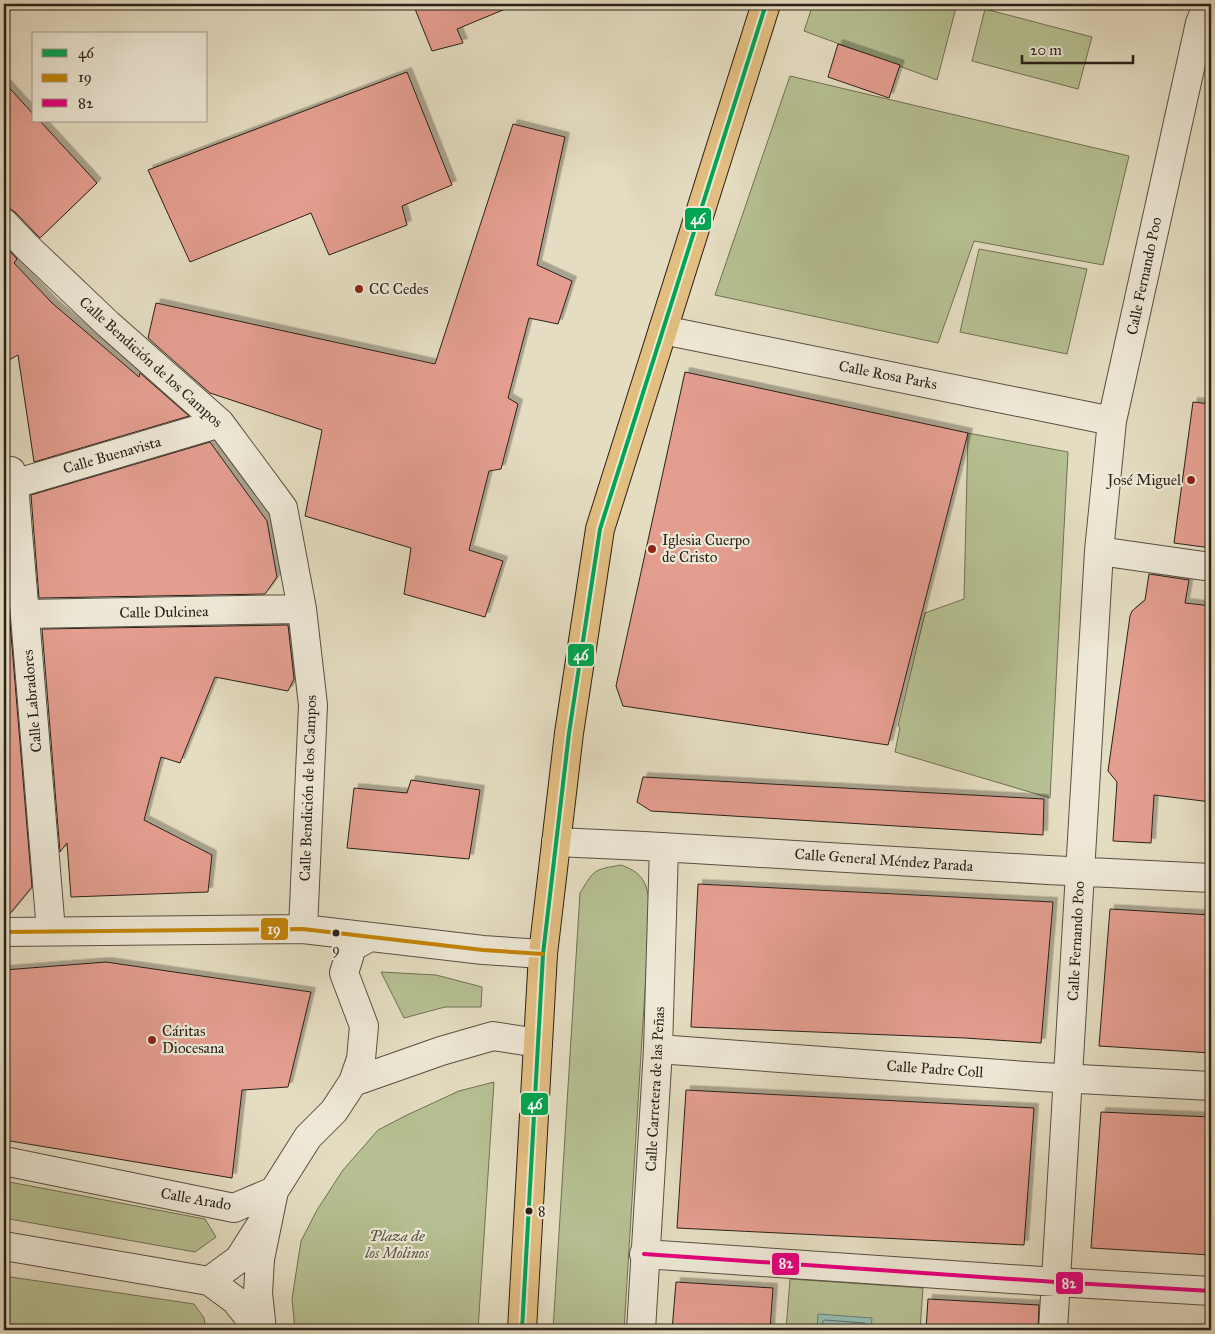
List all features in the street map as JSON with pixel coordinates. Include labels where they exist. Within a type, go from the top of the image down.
[{"type":"main road","points":[[522,1330],[543,954],[569,733],[600,529],[766,4]]},
{"type":"street","name":"Calle Fernando Poo","points":[[1053,1330],[1099,551],[1112,421],[1198,33],[1208,4]]},
{"type":"street","name":"Calle Bendición de los Campos","points":[[4,224],[108,324],[220,423],[283,508],[302,609],[313,705],[303,930]]},
{"type":"street","name":"Calle Rosa Parks","points":[[663,330],[1112,421]]},
{"type":"street","name":"Calle Buenavista","points":[[10,480],[220,423]]},
{"type":"street","name":"Calle Labradores","points":[[10,480],[26,614],[51,931]]},
{"type":"street","points":[[1099,551],[1211,567]]},
{"type":"street","name":"Calle Dulcinea","points":[[26,614],[302,609]]},
{"type":"street","name":"Calle General Méndez Parada","points":[[556,842],[1211,878]]},
{"type":"street","name":"Calle Carretera de las Peñas","points":[[640,1330],[658,1049],[664,847]]},
{"type":"street","points":[[4,932],[303,930],[483,950],[543,954]]},
{"type":"street","points":[[210,1281],[239,1259],[264,1219],[274,1191],[308,1137],[334,1111],[354,1082],[361,1059],[364,1026],[344,973],[352,948],[370,937]]},
{"type":"street","points":[[354,1082],[441,1051],[493,1036],[538,1043]]},
{"type":"street","name":"Calle Padre Coll","points":[[658,1049],[1068,1078],[1211,1086]]},
{"type":"street","name":"Calle Arado","points":[[4,1161],[234,1208],[274,1191]]},
{"type":"street","points":[[260,1330],[258,1293],[260,1259],[274,1191]]},
{"type":"street","points":[[4,1246],[210,1281],[235,1300],[260,1330]]},
{"type":"street","points":[[644,1254],[1211,1291]]},
{"type":"green space","points":[[813,4],[957,4],[937,80],[804,31]]},
{"type":"green space","points":[[985,9],[1092,37],[1078,89],[972,61]]},
{"type":"green space","points":[[790,76],[1129,156],[1103,265],[974,241],[938,343],[715,295]]},
{"type":"green space","points":[[979,249],[1087,269],[1067,354],[960,332]]},
{"type":"green space","points":[[968,433],[1068,452],[1050,798],[895,752],[900,727],[898,726],[925,613],[964,599]]},
{"type":"green space","points":[[621,865],[636,872],[644,881],[650,909],[624,1330],[553,1330],[580,893],[592,874],[600,869]]},
{"type":"green space","points":[[381,972],[436,975],[482,987],[481,1007],[445,1007],[404,1018]]},
{"type":"green space","name":"Plaza de los Molinos","points":[[494,1082],[478,1330],[295,1330],[292,1299],[301,1241],[317,1210],[343,1170],[378,1130],[459,1091]]},
{"type":"green space","points":[[4,1181],[205,1219],[216,1237],[195,1252],[4,1218]]},
{"type":"green space","points":[[4,1276],[194,1304],[204,1318],[206,1330],[4,1330]]},
{"type":"green space","points":[[790,1279],[923,1288],[920,1330],[786,1330]]},
{"type":"water","points":[[818,1314],[872,1318],[871,1330],[817,1330]]},
{"type":"building","points":[[413,4],[515,5],[457,29],[463,43],[432,51]]},
{"type":"building","points":[[838,44],[900,65],[889,98],[828,77]]},
{"type":"building","points":[[407,72],[452,185],[402,206],[407,225],[329,255],[311,213],[190,262],[148,170]]},
{"type":"building","points":[[4,82],[32,113],[32,122],[41,122],[97,183],[40,238],[15,212],[9,208],[4,208]]},
{"type":"building","points":[[513,124],[565,137],[537,265],[572,281],[558,324],[529,318],[508,398],[518,404],[501,469],[489,471],[469,550],[503,561],[485,617],[404,594],[411,548],[305,516],[322,430],[210,393],[148,338],[156,303],[435,364]]},
{"type":"building","points":[[4,245],[17,259],[14,263],[52,303],[139,377],[140,373],[189,416],[34,462],[18,355],[4,363]]},
{"type":"building","points":[[685,372],[968,433],[888,745],[623,706],[616,686]]},
{"type":"building","points":[[1193,402],[1211,404],[1211,548],[1174,543]]},
{"type":"building","points":[[210,442],[267,521],[277,577],[265,594],[39,598],[31,495]]},
{"type":"building","points":[[4,550],[32,887],[8,916],[4,916]]},
{"type":"building","points":[[1149,574],[1189,580],[1185,603],[1211,606],[1211,802],[1154,795],[1151,843],[1113,841],[1117,782],[1108,771],[1130,616],[1132,611],[1145,600]]},
{"type":"building","points":[[288,625],[294,679],[288,691],[215,677],[180,763],[161,757],[144,820],[212,855],[208,892],[71,897],[67,843],[60,852],[42,629]]},
{"type":"building","points":[[643,777],[1044,799],[1043,835],[651,811],[637,802]]},
{"type":"building","points":[[411,780],[480,790],[469,859],[347,848],[354,788],[407,793]]},
{"type":"building","points":[[698,884],[1053,902],[1041,1043],[965,1038],[691,1027]]},
{"type":"building","points":[[1110,909],[1211,915],[1211,1053],[1099,1046]]},
{"type":"building","name":"Cáritas Diocesana","points":[[106,962],[311,992],[288,1087],[242,1090],[232,1178],[4,1140],[4,970]]},
{"type":"building","points":[[686,1090],[1034,1108],[1024,1245],[677,1228]]},
{"type":"building","points":[[1101,1112],[1211,1117],[1211,1255],[1091,1248]]},
{"type":"building","points":[[676,1282],[773,1288],[770,1330],[672,1330]]},
{"type":"building","points":[[928,1299],[1039,1305],[1038,1330],[926,1330]]},
{"type":"transit line","name":"46","points":[[522,1330],[543,954],[569,733],[600,529],[766,4]]},
{"type":"transit line","name":"19","points":[[4,932],[303,929],[483,950],[543,954]]},
{"type":"transit line","name":"82","points":[[644,1254],[1211,1291]]},
{"type":"place","name":"CC Cedes","points":[[359,289]]},
{"type":"place","name":"José Miguel","points":[[1191,480]]},
{"type":"place","name":"Iglesia Cuerpo de Cristo","points":[[652,549]]},
{"type":"place","name":"9","points":[[336,933]]},
{"type":"place","name":"Cáritas Diocesana","points":[[152,1040]]},
{"type":"place","name":"8","points":[[529,1211]]}]
